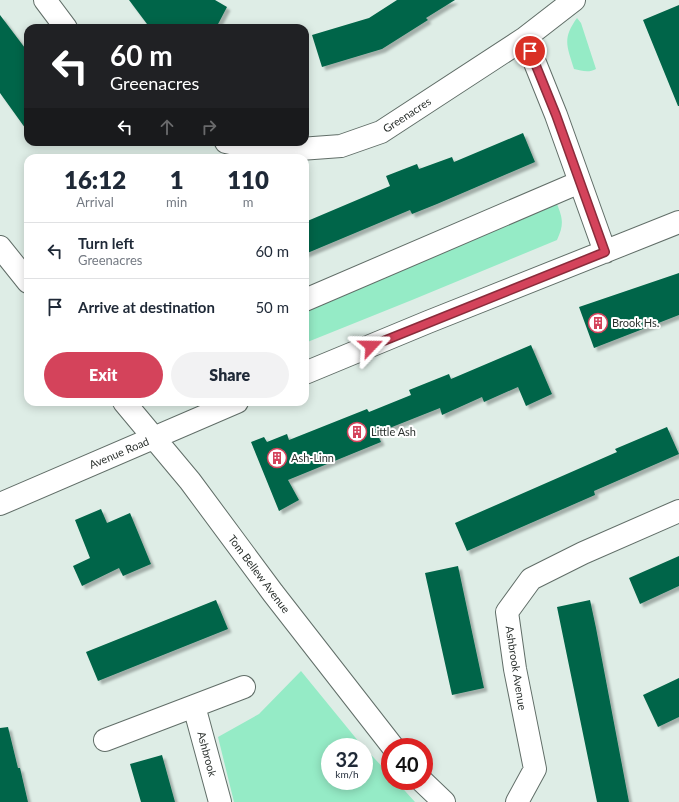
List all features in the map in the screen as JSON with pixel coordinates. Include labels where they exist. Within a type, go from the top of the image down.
[{"type":"street","points":[[45,0],[63,24]]},
{"type":"street","name":"Greenacres","points":[[244,146],[300,150],[341,146],[381,132],[525,38],[574,0]]},
{"type":"street","points":[[525,38],[605,252]]},
{"type":"street","points":[[309,298],[580,182]]},
{"type":"street","points":[[309,372],[679,222]]},
{"type":"street","points":[[0,247],[24,277]]},
{"type":"street","name":"Tom Bellew Avenue","points":[[127,406],[190,481],[273,593],[387,738]]},
{"type":"street","name":"Avenue Road","points":[[0,504],[228,406]]},
{"type":"street","name":"Ashbrook Avenue","points":[[517,802],[535,769],[515,669],[507,612],[531,579],[583,553],[679,511]]},
{"type":"street","points":[[105,740],[244,687]]},
{"type":"street","name":"Ashbrook","points":[[194,706],[220,802]]},
{"type":"street","points":[[431,790],[444,802]]},
{"type":"green space","points":[[577,18],[581,23],[596,69],[591,71],[574,69],[568,48],[567,43],[569,32]]},
{"type":"green space","points":[[557,204],[561,214],[562,226],[557,240],[309,341],[309,306]]},
{"type":"green space","points":[[301,671],[356,738],[321,738],[321,790],[373,790],[373,757],[381,765],[381,790],[404,790],[415,802],[234,802],[218,737],[259,714]]},
{"type":"building","points":[[129,0],[215,0],[227,7],[218,24],[147,24]]},
{"type":"building","points":[[397,0],[455,0],[426,18],[428,20],[382,49],[322,67],[312,35],[369,18]]},
{"type":"building","points":[[679,5],[679,106],[678,106],[643,20]]},
{"type":"building","points":[[0,15],[24,47],[24,126],[0,93]]},
{"type":"building","points":[[523,133],[535,162],[412,214],[410,210],[309,252],[309,220],[390,186],[386,176],[417,164],[419,169],[452,157],[454,162]]},
{"type":"building","points":[[679,273],[679,315],[594,348],[579,307]]},
{"type":"building","points":[[531,345],[552,394],[526,406],[518,387],[484,402],[482,397],[442,415],[440,408],[377,433],[381,442],[288,480],[299,500],[279,511],[251,442],[264,437],[267,442],[287,434],[289,440],[367,409],[369,412],[411,395],[409,390],[449,374],[451,379]]},
{"type":"building","points":[[667,427],[679,454],[594,491],[595,495],[467,551],[455,523],[617,452],[615,449]]},
{"type":"building","points":[[101,509],[107,523],[130,513],[151,564],[123,576],[119,568],[82,586],[73,566],[90,558],[75,520]]},
{"type":"building","points":[[679,556],[679,586],[640,604],[629,578]]},
{"type":"building","points":[[458,566],[484,688],[452,695],[425,573]]},
{"type":"building","points":[[216,600],[228,629],[98,681],[86,652]]},
{"type":"building","points":[[590,600],[629,802],[597,802],[557,607]]},
{"type":"building","points":[[679,678],[679,717],[658,727],[643,695]]},
{"type":"building","points":[[8,727],[28,802],[0,802],[0,728]]},
{"type":"building","points":[[162,755],[175,802],[141,802],[130,764]]},
{"type":"place","name":"Brook Hs.","points":[[598,323]]},
{"type":"place","name":"Little Ash","points":[[357,432]]},
{"type":"place","name":"Ash-Linn","points":[[277,458]]},
{"type":"route","points":[[371,346],[605,252],[556,115],[530,51]]}]
